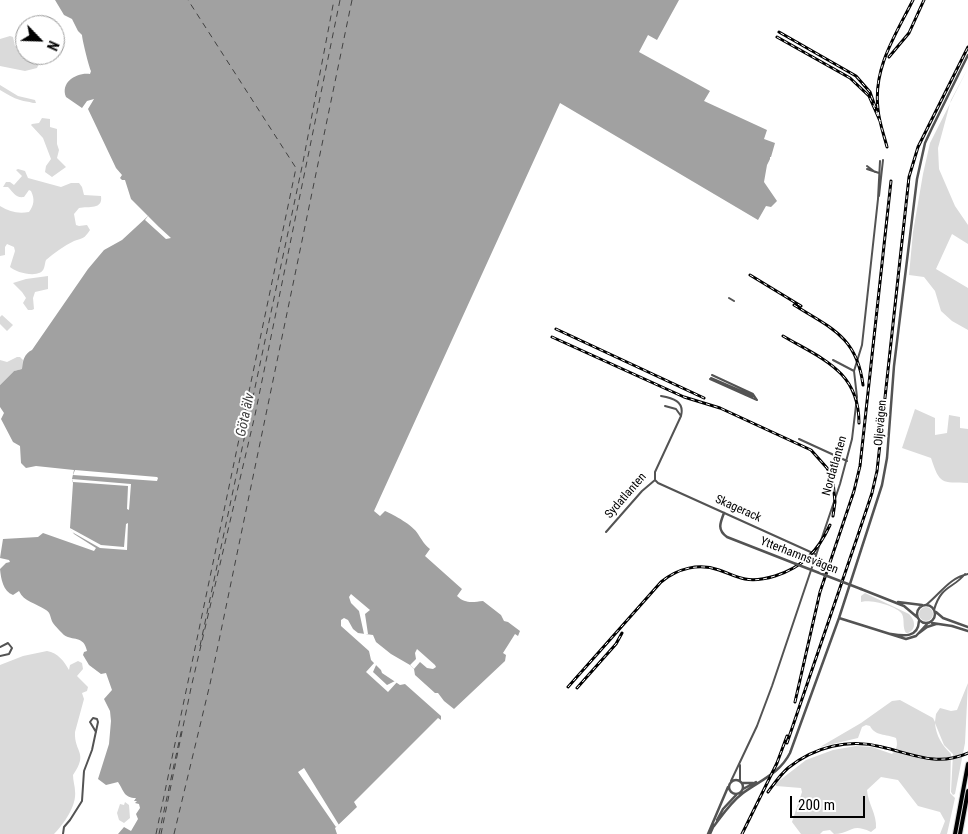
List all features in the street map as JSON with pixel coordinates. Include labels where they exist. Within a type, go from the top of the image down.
[{"type":"main road","points":[[955,834],[968,764]]},
{"type":"main road","points":[[960,834],[968,791]]},
{"type":"street","name":"Oljevägen","points":[[709,834],[723,809],[737,794],[782,766],[790,753],[880,493],[884,476],[894,366],[917,179],[922,156],[932,128],[968,55]]},
{"type":"street","name":"Nordatlanten","points":[[731,781],[761,716],[847,461],[857,406],[854,371],[862,345],[881,160]]},
{"type":"street","points":[[867,168],[880,173]]},
{"type":"street","points":[[729,298],[734,301]]},
{"type":"street","points":[[833,360],[854,371]]},
{"type":"street","points":[[711,377],[756,397]]},
{"type":"street","points":[[661,396],[673,398],[679,403],[682,409],[680,416]]},
{"type":"street","points":[[665,406],[676,408],[680,416]]},
{"type":"street","name":"Sydatlanten","points":[[606,532],[642,491],[655,480],[655,472],[680,416]]},
{"type":"street","points":[[799,439],[847,461]]},
{"type":"street","name":"Skagerack","points":[[655,480],[815,554]]},
{"type":"street","name":"Ytterhamnsvägen","points":[[724,513],[720,522],[720,528],[727,537],[891,600],[908,609],[918,618]]},
{"type":"street","points":[[885,633],[906,636],[912,634],[918,627],[918,609],[925,605],[949,582],[966,574]]},
{"type":"street","points":[[918,634],[935,617],[938,600],[944,590],[966,574]]},
{"type":"street","name":"Ytterhamnsvägen","points":[[891,600],[925,605]]},
{"type":"street","points":[[925,605],[932,606],[943,618],[968,627]]},
{"type":"street","points":[[838,618],[906,640],[913,638],[929,626],[938,624]]},
{"type":"street","points":[[918,618],[922,622],[952,626],[968,631]]},
{"type":"street","points":[[0,647],[8,643],[12,648],[9,654],[0,656]]},
{"type":"street","points":[[63,834],[64,827],[82,801],[84,773],[92,750],[96,732],[98,722],[97,719],[93,718],[90,722],[96,732]]},
{"type":"street","name":"Nordatlanten","points":[[740,762],[741,782]]},
{"type":"street","name":"Oljevägen","points":[[714,826],[730,805],[764,778]]},
{"type":"street","name":"Oljevägen","points":[[709,834],[731,781],[757,782]]},
{"type":"street","points":[[741,782],[742,790]]},
{"type":"street","points":[[728,787],[731,793],[737,794]]},
{"type":"shaded area","points":[[13,37],[15,65],[38,65],[37,68],[25,71],[0,66],[0,39]]},
{"type":"shaded area","points":[[0,85],[18,96],[35,100],[36,103],[12,97],[0,90]]},
{"type":"shaded area","points":[[950,103],[938,148],[939,169],[955,206],[968,225],[968,244],[952,234],[936,269],[968,288],[968,330],[952,321],[941,311],[935,291],[924,277],[909,275],[913,232],[930,143]]},
{"type":"shaded area","points":[[42,118],[50,119],[50,127],[57,129],[59,150],[57,158],[66,167],[52,177],[45,172],[46,166],[51,159],[43,138],[31,125],[39,123]]},
{"type":"shaded area","points":[[16,170],[25,171],[28,178],[61,187],[71,183],[79,183],[84,195],[101,196],[100,204],[79,208],[74,214],[76,225],[87,225],[90,230],[86,235],[52,255],[46,260],[42,271],[34,274],[23,273],[10,267],[15,251],[14,247],[7,244],[5,255],[0,256],[0,206],[21,213],[29,212],[33,204],[31,191],[29,190],[24,197],[19,197],[8,187],[3,187],[6,182],[14,185],[22,176]]},
{"type":"shaded area","points":[[48,276],[48,289],[35,292],[33,298],[34,309],[28,310],[23,303],[26,298],[13,283]]},
{"type":"shaded area","points":[[2,315],[13,325],[7,331],[0,324],[0,317]]},
{"type":"shaded area","points":[[17,357],[23,360],[22,369],[14,371],[0,385],[0,360],[7,362]]},
{"type":"shaded area","points":[[915,409],[935,418],[935,435],[947,433],[949,415],[960,417],[960,428],[968,429],[968,483],[947,482],[943,480],[937,473],[931,458],[902,448]]},
{"type":"shaded area","points":[[865,593],[909,614],[914,622],[913,629],[906,633],[902,614],[895,608],[877,602],[861,602],[861,596]]},
{"type":"shaded area","points":[[926,607],[931,609],[933,614],[931,619],[926,621],[921,619],[919,614],[921,609]]},
{"type":"shaded area","points":[[47,651],[60,658],[69,670],[70,665],[78,661],[82,663],[83,669],[77,676],[88,687],[87,691],[82,693],[84,699],[75,732],[80,762],[73,775],[74,803],[65,820],[54,834],[0,834],[0,665],[23,656]]},
{"type":"shaded area","points":[[968,683],[965,743],[955,794],[953,795],[951,792],[953,754],[944,745],[935,723],[940,740],[951,754],[950,793],[955,798],[947,834],[940,834],[945,821],[940,812],[918,806],[898,780],[881,777],[867,790],[876,823],[876,828],[871,832],[855,828],[840,834],[834,834],[830,830],[823,831],[820,834],[801,834],[792,822],[802,792],[801,788],[776,786],[775,784],[806,760],[833,750],[856,746],[872,747],[892,754],[897,747],[896,738],[875,732],[870,726],[866,725],[862,727],[858,738],[820,747],[861,723],[892,701],[900,700],[933,718],[935,722],[936,714],[940,708],[951,711],[957,710]]},
{"type":"shaded area","points":[[125,802],[129,805],[130,818],[124,823],[119,820],[117,813],[120,804],[124,805]]},
{"type":"water","name":"Göta älv","points":[[55,0],[679,0],[657,40],[648,35],[639,52],[710,91],[704,101],[767,130],[764,139],[775,143],[767,165],[764,182],[777,201],[771,207],[766,206],[758,220],[560,103],[374,511],[380,516],[385,511],[416,531],[430,549],[425,556],[462,589],[457,596],[460,599],[469,602],[483,601],[501,615],[504,621],[520,631],[518,636],[515,634],[503,653],[506,655],[505,661],[454,709],[438,693],[435,693],[415,675],[414,669],[410,665],[391,654],[376,642],[373,635],[358,633],[353,629],[348,620],[344,618],[341,620],[341,626],[369,651],[371,660],[382,673],[400,685],[405,684],[441,716],[441,720],[438,718],[354,802],[357,807],[335,828],[337,834],[118,834],[124,827],[131,831],[138,819],[136,814],[140,808],[139,804],[135,803],[137,801],[134,801],[136,798],[129,797],[118,782],[106,785],[98,779],[109,744],[111,721],[110,711],[104,699],[112,690],[106,673],[101,674],[89,665],[83,655],[87,651],[81,640],[64,635],[53,623],[48,611],[27,600],[19,591],[13,595],[7,591],[3,584],[0,569],[10,562],[0,558],[3,539],[38,537],[43,533],[94,551],[96,548],[74,534],[70,528],[74,470],[36,466],[26,468],[21,463],[20,446],[13,442],[1,419],[4,413],[0,407],[0,385],[14,371],[22,369],[23,360],[26,355],[32,350],[88,269],[104,250],[122,240],[148,216],[131,199],[125,180],[120,178],[122,175],[116,168],[88,109],[94,99],[87,101],[82,108],[66,97],[65,87],[71,79],[75,76],[90,74],[91,71],[82,35],[72,19],[64,15]]},
{"type":"pier","points":[[148,216],[171,238],[166,239],[145,220]]},
{"type":"pier","points":[[75,470],[158,478],[157,481],[73,475]]},
{"type":"pier","points":[[72,479],[131,484],[129,510],[127,509],[128,486],[73,482]]},
{"type":"pier","points":[[128,523],[127,550],[100,548],[72,532],[70,528],[101,545],[124,547],[126,524]]},
{"type":"pier","points":[[351,594],[370,610],[365,614],[368,634],[364,634],[359,611],[351,603],[349,597]]},
{"type":"pier","points":[[417,649],[436,667],[433,669],[427,668],[420,662],[414,669],[410,665],[416,659],[415,653]]},
{"type":"pier","points":[[375,662],[377,663],[373,672],[387,685],[398,681],[388,692],[366,672]]},
{"type":"pier","points":[[304,768],[339,825],[336,827],[298,772]]},
{"type":"ferry route","points":[[156,834],[296,168],[188,0]]},
{"type":"ferry route","points":[[200,646],[303,162],[334,0]]},
{"type":"ferry route","points":[[161,834],[191,688],[255,415],[340,0]]},
{"type":"ferry route","points":[[174,834],[210,684],[352,0]]},
{"type":"ferry route","points":[[159,834],[182,728]]},
{"type":"railway","points":[[887,147],[880,124],[877,94],[879,80],[887,53],[913,0]]},
{"type":"railway","points":[[889,57],[909,33],[924,0]]},
{"type":"railway","points":[[777,37],[850,78],[869,96],[880,121],[870,92],[856,76],[779,32]]},
{"type":"railway","points":[[787,743],[872,493],[877,471],[909,177],[918,147],[968,47]]},
{"type":"railway","points":[[795,702],[820,592],[854,491],[860,466],[891,181]]},
{"type":"railway","points":[[750,275],[801,306]]},
{"type":"railway","points":[[794,305],[831,328],[848,345],[855,355],[863,385]]},
{"type":"railway","points":[[556,329],[704,398]]},
{"type":"railway","points":[[783,336],[824,360],[845,379],[853,391],[859,423]]},
{"type":"railway","points":[[552,337],[684,397],[720,408],[811,450],[827,468],[833,482],[835,502],[833,516]]},
{"type":"railway","points":[[568,687],[661,582],[674,573],[689,568],[704,567],[749,580],[775,576],[802,563],[815,550],[830,525]]},
{"type":"railway","points":[[577,688],[616,644],[622,633]]},
{"type":"railway","points":[[742,834],[777,763],[787,736]]},
{"type":"railway","points":[[768,792],[788,768],[809,755],[832,746],[870,744],[914,756],[935,759],[945,759],[968,753]]}]
